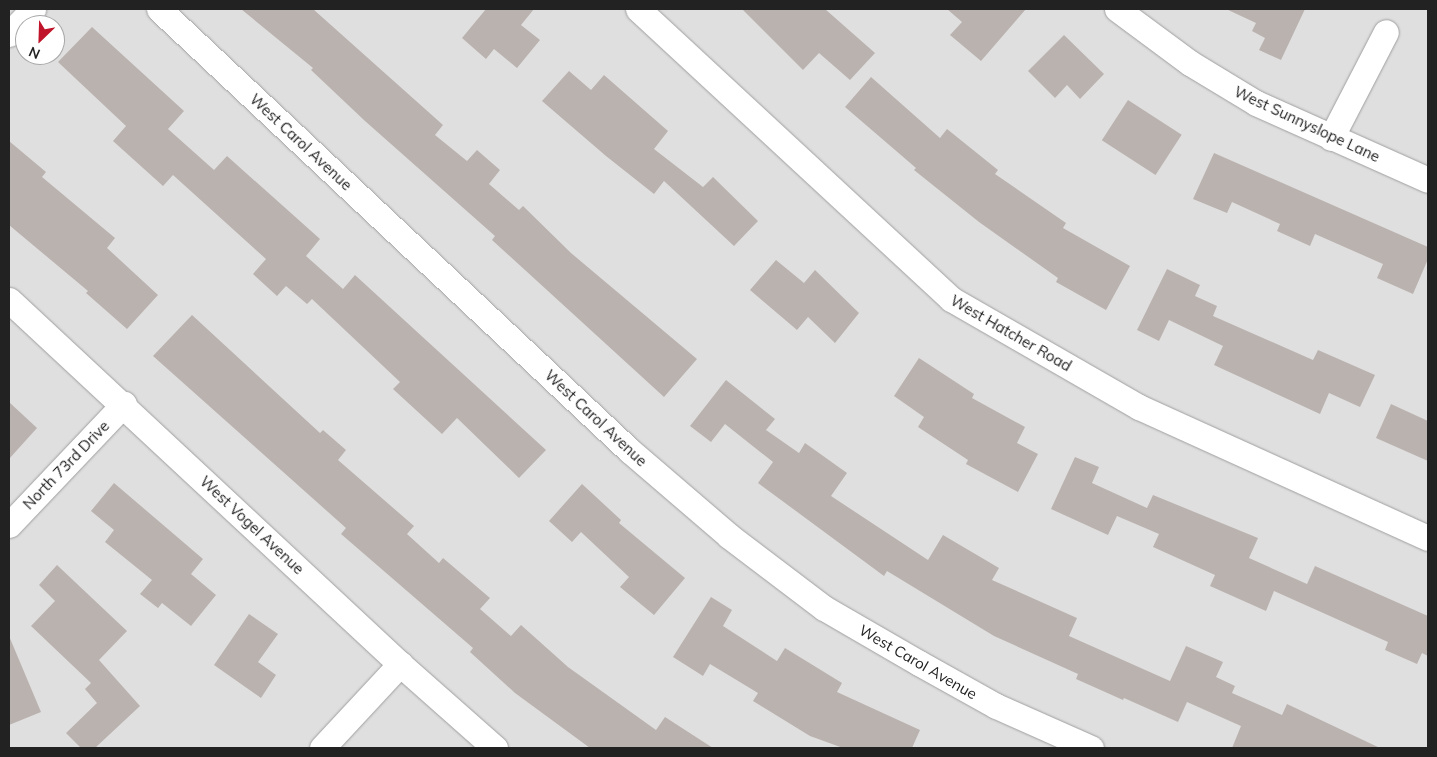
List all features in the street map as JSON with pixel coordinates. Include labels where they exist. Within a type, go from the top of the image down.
[{"type":"street","points":[[9,34],[32,9]]},
{"type":"street","name":"West Carol Avenue","points":[[160,9],[630,451],[729,536],[824,608],[996,706],[1091,748]]},
{"type":"street","name":"West Hatcher Road","points":[[638,9],[951,299],[1139,407],[1428,538]]},
{"type":"street","name":"West Sunnyslope Lane","points":[[1117,9],[1190,64],[1256,103],[1428,180]]},
{"type":"street","points":[[1331,138],[1386,32]]},
{"type":"street","name":"West Vogel Avenue","points":[[9,300],[124,404],[400,664],[495,748]]},
{"type":"street","name":"North 73rd Drive","points":[[9,526],[124,404]]},
{"type":"street","points":[[322,748],[400,664]]},
{"type":"shaded area","points":[[9,9],[1428,9],[1428,748],[9,748]]},
{"type":"building","points":[[241,9],[313,9],[443,125],[435,135],[467,161],[477,150],[500,170],[489,184],[519,210],[523,206],[571,253],[697,359],[664,397],[492,240],[495,236],[365,121],[311,70],[313,68]]},
{"type":"building","points":[[486,9],[534,9],[521,25],[540,40],[517,68],[494,49],[486,59],[462,38]]},
{"type":"building","points":[[742,9],[825,9],[875,53],[850,80],[819,53],[803,70]]},
{"type":"building","points":[[947,9],[1026,9],[981,61],[950,35],[962,22]]},
{"type":"building","points":[[1226,9],[1305,9],[1281,60],[1259,50],[1265,38],[1252,31],[1256,23]]},
{"type":"building","points":[[92,27],[184,111],[168,129],[214,170],[227,156],[320,239],[306,256],[343,289],[355,275],[546,450],[519,478],[457,418],[442,434],[393,389],[400,382],[312,299],[307,304],[286,286],[277,296],[253,274],[266,259],[173,175],[163,186],[113,141],[126,126],[61,65],[65,65],[65,55]]},
{"type":"building","points":[[1064,35],[1104,74],[1080,99],[1067,85],[1055,98],[1028,71]]},
{"type":"building","points":[[569,71],[591,90],[604,75],[668,131],[654,149],[703,187],[713,177],[758,221],[734,246],[664,181],[654,194],[606,156],[542,101]]},
{"type":"building","points":[[871,77],[940,138],[947,129],[998,170],[995,174],[1066,223],[1063,228],[1130,266],[1106,310],[1056,282],[1058,278],[979,222],[914,170],[916,168],[845,107]]},
{"type":"building","points":[[1128,100],[1182,135],[1156,175],[1102,140]]},
{"type":"building","points":[[9,141],[46,172],[42,177],[115,238],[107,248],[158,295],[127,329],[86,293],[88,291],[9,225]]},
{"type":"building","points":[[1214,153],[1428,247],[1428,259],[1413,294],[1377,278],[1383,264],[1315,234],[1310,246],[1277,231],[1280,224],[1232,202],[1227,213],[1193,199]]},
{"type":"building","points":[[776,260],[804,283],[815,270],[859,313],[835,343],[808,317],[797,330],[750,290]]},
{"type":"building","points":[[1167,269],[1200,285],[1195,296],[1217,306],[1213,316],[1313,360],[1318,350],[1375,375],[1360,407],[1329,393],[1320,414],[1214,365],[1223,346],[1169,320],[1159,341],[1137,330]]},
{"type":"building","points":[[192,315],[320,433],[323,430],[346,450],[338,460],[414,526],[407,534],[439,563],[443,558],[490,598],[480,609],[511,636],[521,625],[568,667],[656,730],[665,717],[713,748],[590,748],[515,693],[470,652],[473,648],[341,534],[346,528],[153,356]]},
{"type":"building","points":[[919,358],[974,394],[972,398],[1025,427],[1017,443],[1038,454],[1018,492],[966,464],[968,460],[918,427],[924,417],[894,396]]},
{"type":"building","points":[[726,380],[775,419],[766,430],[799,453],[805,443],[847,473],[831,496],[928,560],[943,535],[999,568],[992,580],[1077,618],[1069,636],[1170,681],[1186,646],[1223,662],[1216,677],[1235,686],[1232,693],[1282,715],[1287,704],[1380,748],[1232,748],[1241,726],[1187,702],[1178,722],[1124,698],[1123,700],[1076,679],[1078,674],[994,636],[887,571],[884,576],[758,483],[773,462],[725,424],[711,442],[690,426]]},
{"type":"building","points":[[9,402],[37,428],[9,459]]},
{"type":"building","points":[[1391,404],[1428,421],[1428,461],[1376,438]]},
{"type":"building","points":[[1075,457],[1099,467],[1092,483],[1147,508],[1153,495],[1258,538],[1249,558],[1307,584],[1315,566],[1428,616],[1428,656],[1422,653],[1417,664],[1385,650],[1388,642],[1274,591],[1266,611],[1210,586],[1215,575],[1153,547],[1159,534],[1117,516],[1108,535],[1051,509]]},
{"type":"building","points":[[114,483],[203,559],[191,574],[216,595],[191,626],[162,603],[158,608],[140,594],[152,580],[105,542],[114,530],[91,511]]},
{"type":"building","points":[[582,484],[621,520],[619,523],[685,578],[654,615],[620,587],[629,577],[581,532],[572,542],[549,521]]},
{"type":"building","points":[[57,565],[127,631],[99,660],[140,706],[95,748],[81,748],[66,733],[97,703],[85,689],[91,683],[31,626],[55,601],[39,585]]},
{"type":"building","points":[[711,597],[732,610],[723,626],[777,661],[785,648],[842,683],[837,692],[920,730],[912,748],[843,748],[810,736],[753,701],[758,693],[710,664],[703,676],[673,657]]},
{"type":"building","points":[[249,614],[278,634],[258,662],[276,675],[261,698],[214,665]]},
{"type":"building","points":[[9,636],[41,712],[9,725]]}]
